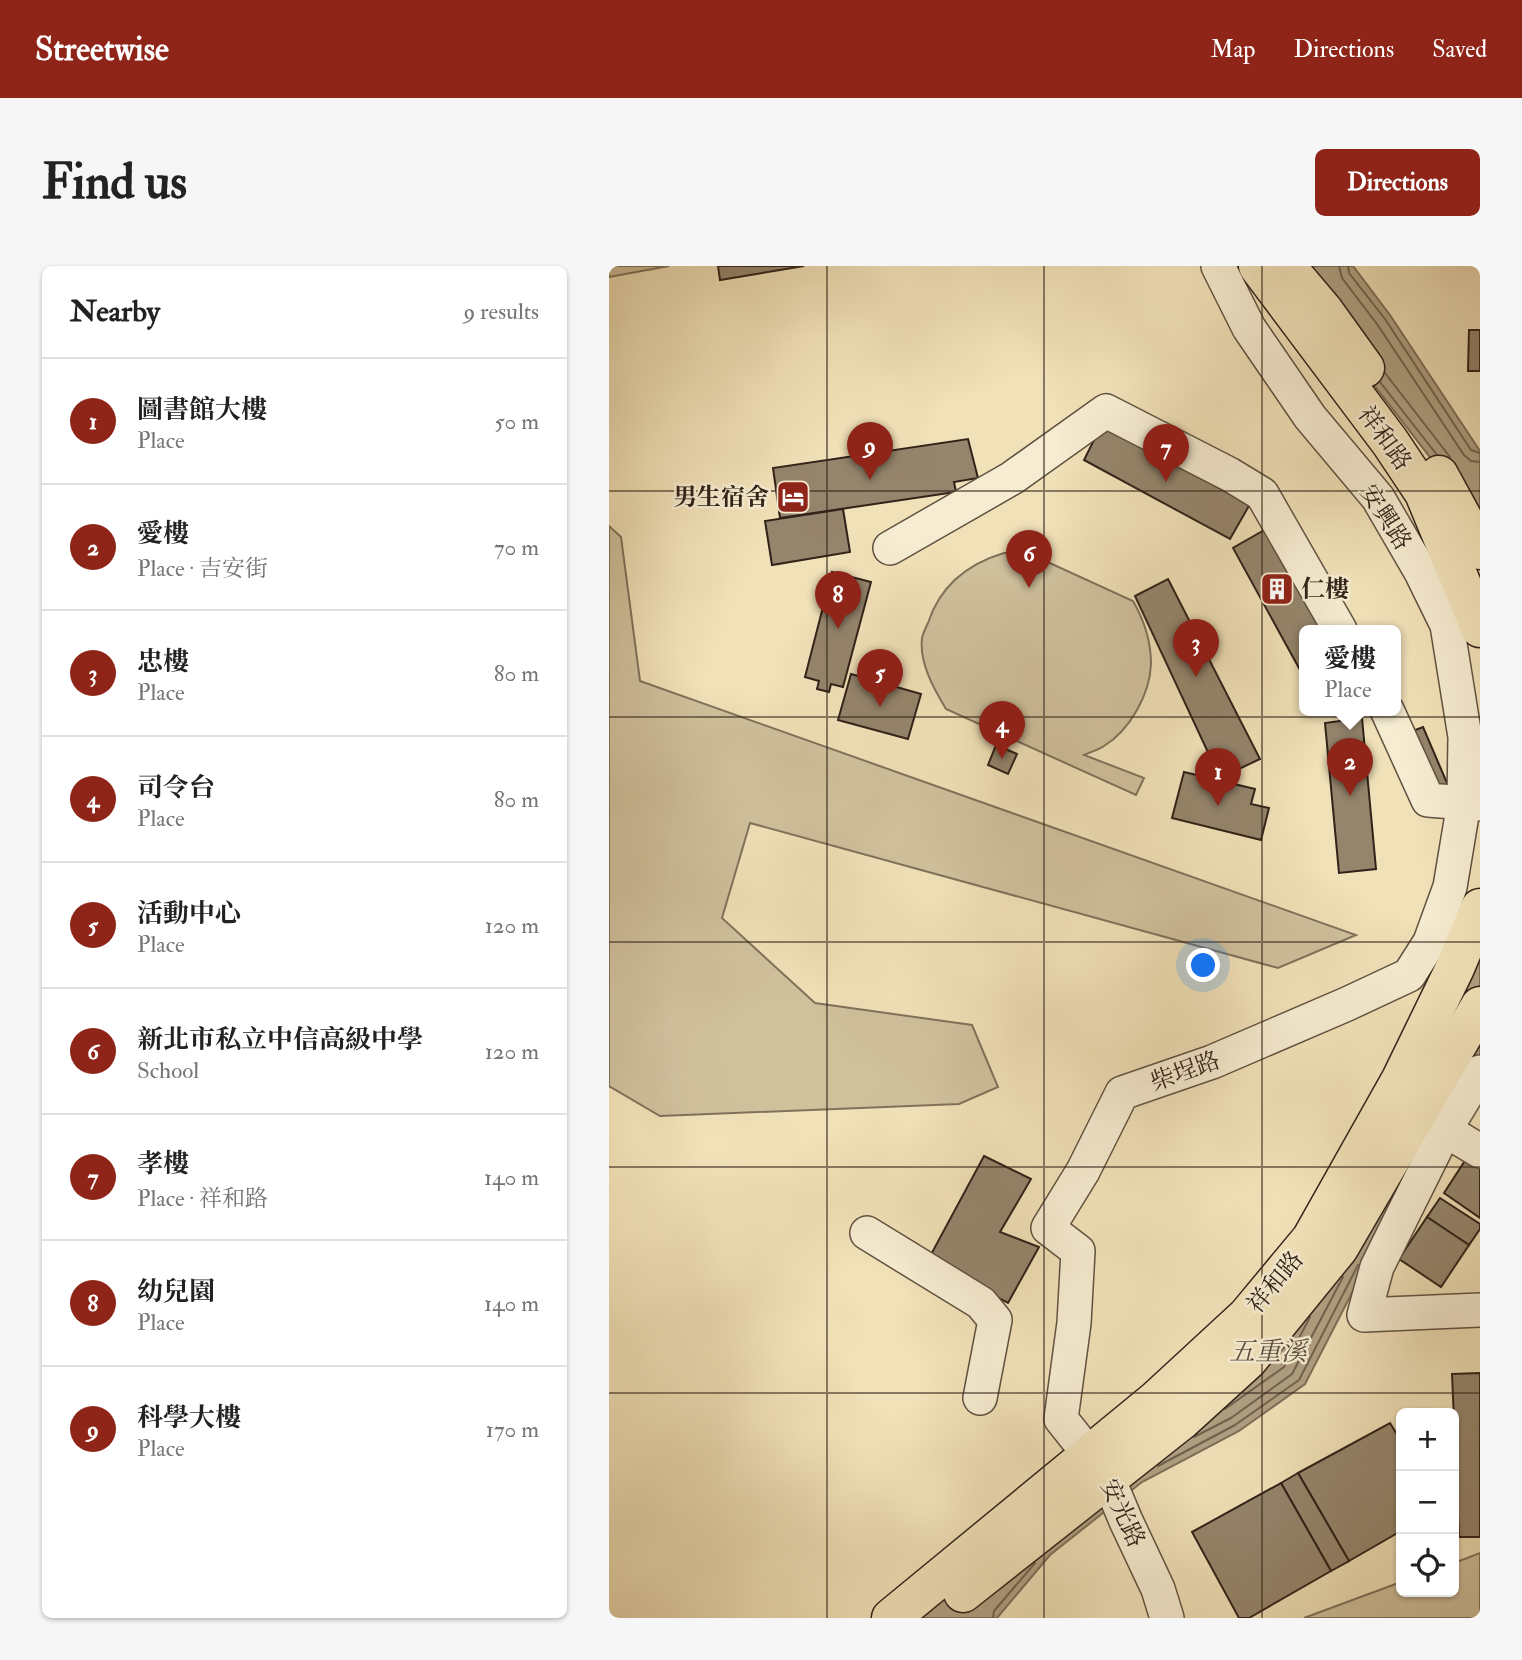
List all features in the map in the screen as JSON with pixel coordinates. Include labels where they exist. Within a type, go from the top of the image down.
[{"type":"main road","name":"祥和路","points":[[1258,266],[1390,442],[1423,494],[1480,628]]},
{"type":"main road","name":"祥和路","points":[[1286,266],[1324,311],[1435,467],[1480,550]]},
{"type":"main road","name":"祥和路","points":[[931,1618],[1100,1466],[1156,1400],[1247,1316],[1311,1239],[1401,1079],[1455,968],[1480,908]]},
{"type":"main road","name":"祥和路","points":[[891,1618],[1100,1466],[1182,1420],[1248,1360],[1339,1248],[1480,1006]]},
{"type":"street","name":"安興路","points":[[1218,266],[1249,328],[1287,384],[1310,417],[1378,498],[1421,572],[1447,625],[1465,737],[1472,803]]},
{"type":"street","points":[[890,548],[1012,478],[1106,411],[1229,474],[1262,494],[1337,625]]},
{"type":"street","points":[[1390,716],[1428,800],[1472,803]]},
{"type":"street","name":"柴埕路","points":[[1061,1419],[1075,1312],[1078,1251],[1048,1228],[1083,1171],[1122,1093],[1212,1062],[1409,975],[1430,942],[1450,887],[1472,803]]},
{"type":"street","points":[[1480,1072],[1445,1130],[1377,1267],[1364,1315],[1480,1310]]},
{"type":"street","points":[[1445,1130],[1480,1151]]},
{"type":"street","points":[[867,1233],[981,1303],[995,1320],[980,1398]]},
{"type":"street","name":"安光路","points":[[1061,1419],[1100,1466],[1158,1589],[1167,1618]]},
{"type":"shaded area","points":[[609,266],[669,266],[609,277]]},
{"type":"shaded area","points":[[609,526],[621,537],[640,681],[1356,935],[1278,968],[750,823],[722,918],[815,1003],[972,1025],[998,1087],[959,1104],[660,1116],[609,1086]]},
{"type":"shaded area","points":[[1004,553],[1028,553],[1133,601],[1144,623],[1150,648],[1151,664],[1147,687],[1137,710],[1122,731],[1102,747],[1084,755],[1144,778],[1136,795],[946,709],[937,693],[925,666],[922,647],[922,636],[933,610],[957,578],[978,563]]},
{"type":"shaded area","points":[[1480,1553],[1480,1618],[1304,1618],[1396,1584],[1396,1597],[1459,1597],[1459,1561]]},
{"type":"water","points":[[1273,266],[1353,266],[1390,315],[1480,451],[1480,546],[1450,483],[1356,362]]},
{"type":"water","name":"五重溪","points":[[1480,944],[1480,1054],[1403,1194],[1305,1384],[1239,1431],[1142,1482],[1050,1555],[997,1618],[886,1618],[1274,1280]]},
{"type":"building","points":[[718,266],[804,266],[720,280]]},
{"type":"building","points":[[1469,330],[1480,330],[1480,371],[1468,371]]},
{"type":"building","points":[[1101,426],[1250,504],[1230,539],[1084,460]]},
{"type":"building","points":[[968,439],[978,478],[954,482],[956,492],[780,518],[773,468]]},
{"type":"building","points":[[843,509],[850,552],[772,565],[765,521]]},
{"type":"building","name":"仁樓","points":[[1266,529],[1319,625],[1299,625],[1299,668],[1233,548]]},
{"type":"building","points":[[832,572],[871,582],[843,687],[831,684],[829,692],[817,689],[819,681],[805,677]]},
{"type":"building","points":[[1168,579],[1260,759],[1220,778],[1135,596]]},
{"type":"building","points":[[851,674],[921,694],[908,739],[838,720]]},
{"type":"building","points":[[1362,718],[1376,869],[1339,873],[1325,723]]},
{"type":"building","points":[[1423,727],[1450,790],[1437,795],[1410,732]]},
{"type":"building","points":[[996,745],[1017,754],[1008,774],[988,765]]},
{"type":"building","points":[[1184,772],[1255,789],[1251,804],[1269,808],[1261,840],[1172,818]]},
{"type":"building","points":[[984,1156],[1031,1179],[1000,1232],[1039,1247],[1008,1303],[928,1260]]},
{"type":"building","points":[[1468,1156],[1480,1164],[1480,1218],[1444,1193]]},
{"type":"building","points":[[1440,1198],[1480,1224],[1480,1229],[1469,1245],[1427,1217]]},
{"type":"building","points":[[1427,1217],[1469,1245],[1441,1287],[1399,1259]]},
{"type":"building","points":[[1480,1373],[1480,1537],[1459,1537],[1459,1408],[1453,1408],[1452,1374]]},
{"type":"building","points":[[1390,1423],[1396,1433],[1396,1534],[1349,1561],[1298,1473]]},
{"type":"building","points":[[1298,1473],[1349,1561],[1331,1571],[1281,1483]]},
{"type":"building","points":[[1281,1483],[1331,1571],[1249,1618],[1239,1618],[1192,1532]]},
{"type":"place","name":"科學大樓","points":[[870,480]]},
{"type":"place","name":"孝樓","points":[[1166,482]]},
{"type":"place","name":"男生宿舍","points":[[793,497]]},
{"type":"place","name":"新北市私立中信高級中學","points":[[1029,588]]},
{"type":"place","name":"仁樓","points":[[1277,589]]},
{"type":"place","name":"幼兒園","points":[[838,629]]},
{"type":"place","name":"忠樓","points":[[1196,677]]},
{"type":"place","name":"活動中心","points":[[880,707]]},
{"type":"place","name":"司令台","points":[[1002,759]]},
{"type":"place","name":"愛樓","points":[[1350,796]]},
{"type":"place","name":"圖書館大樓","points":[[1218,806]]}]
